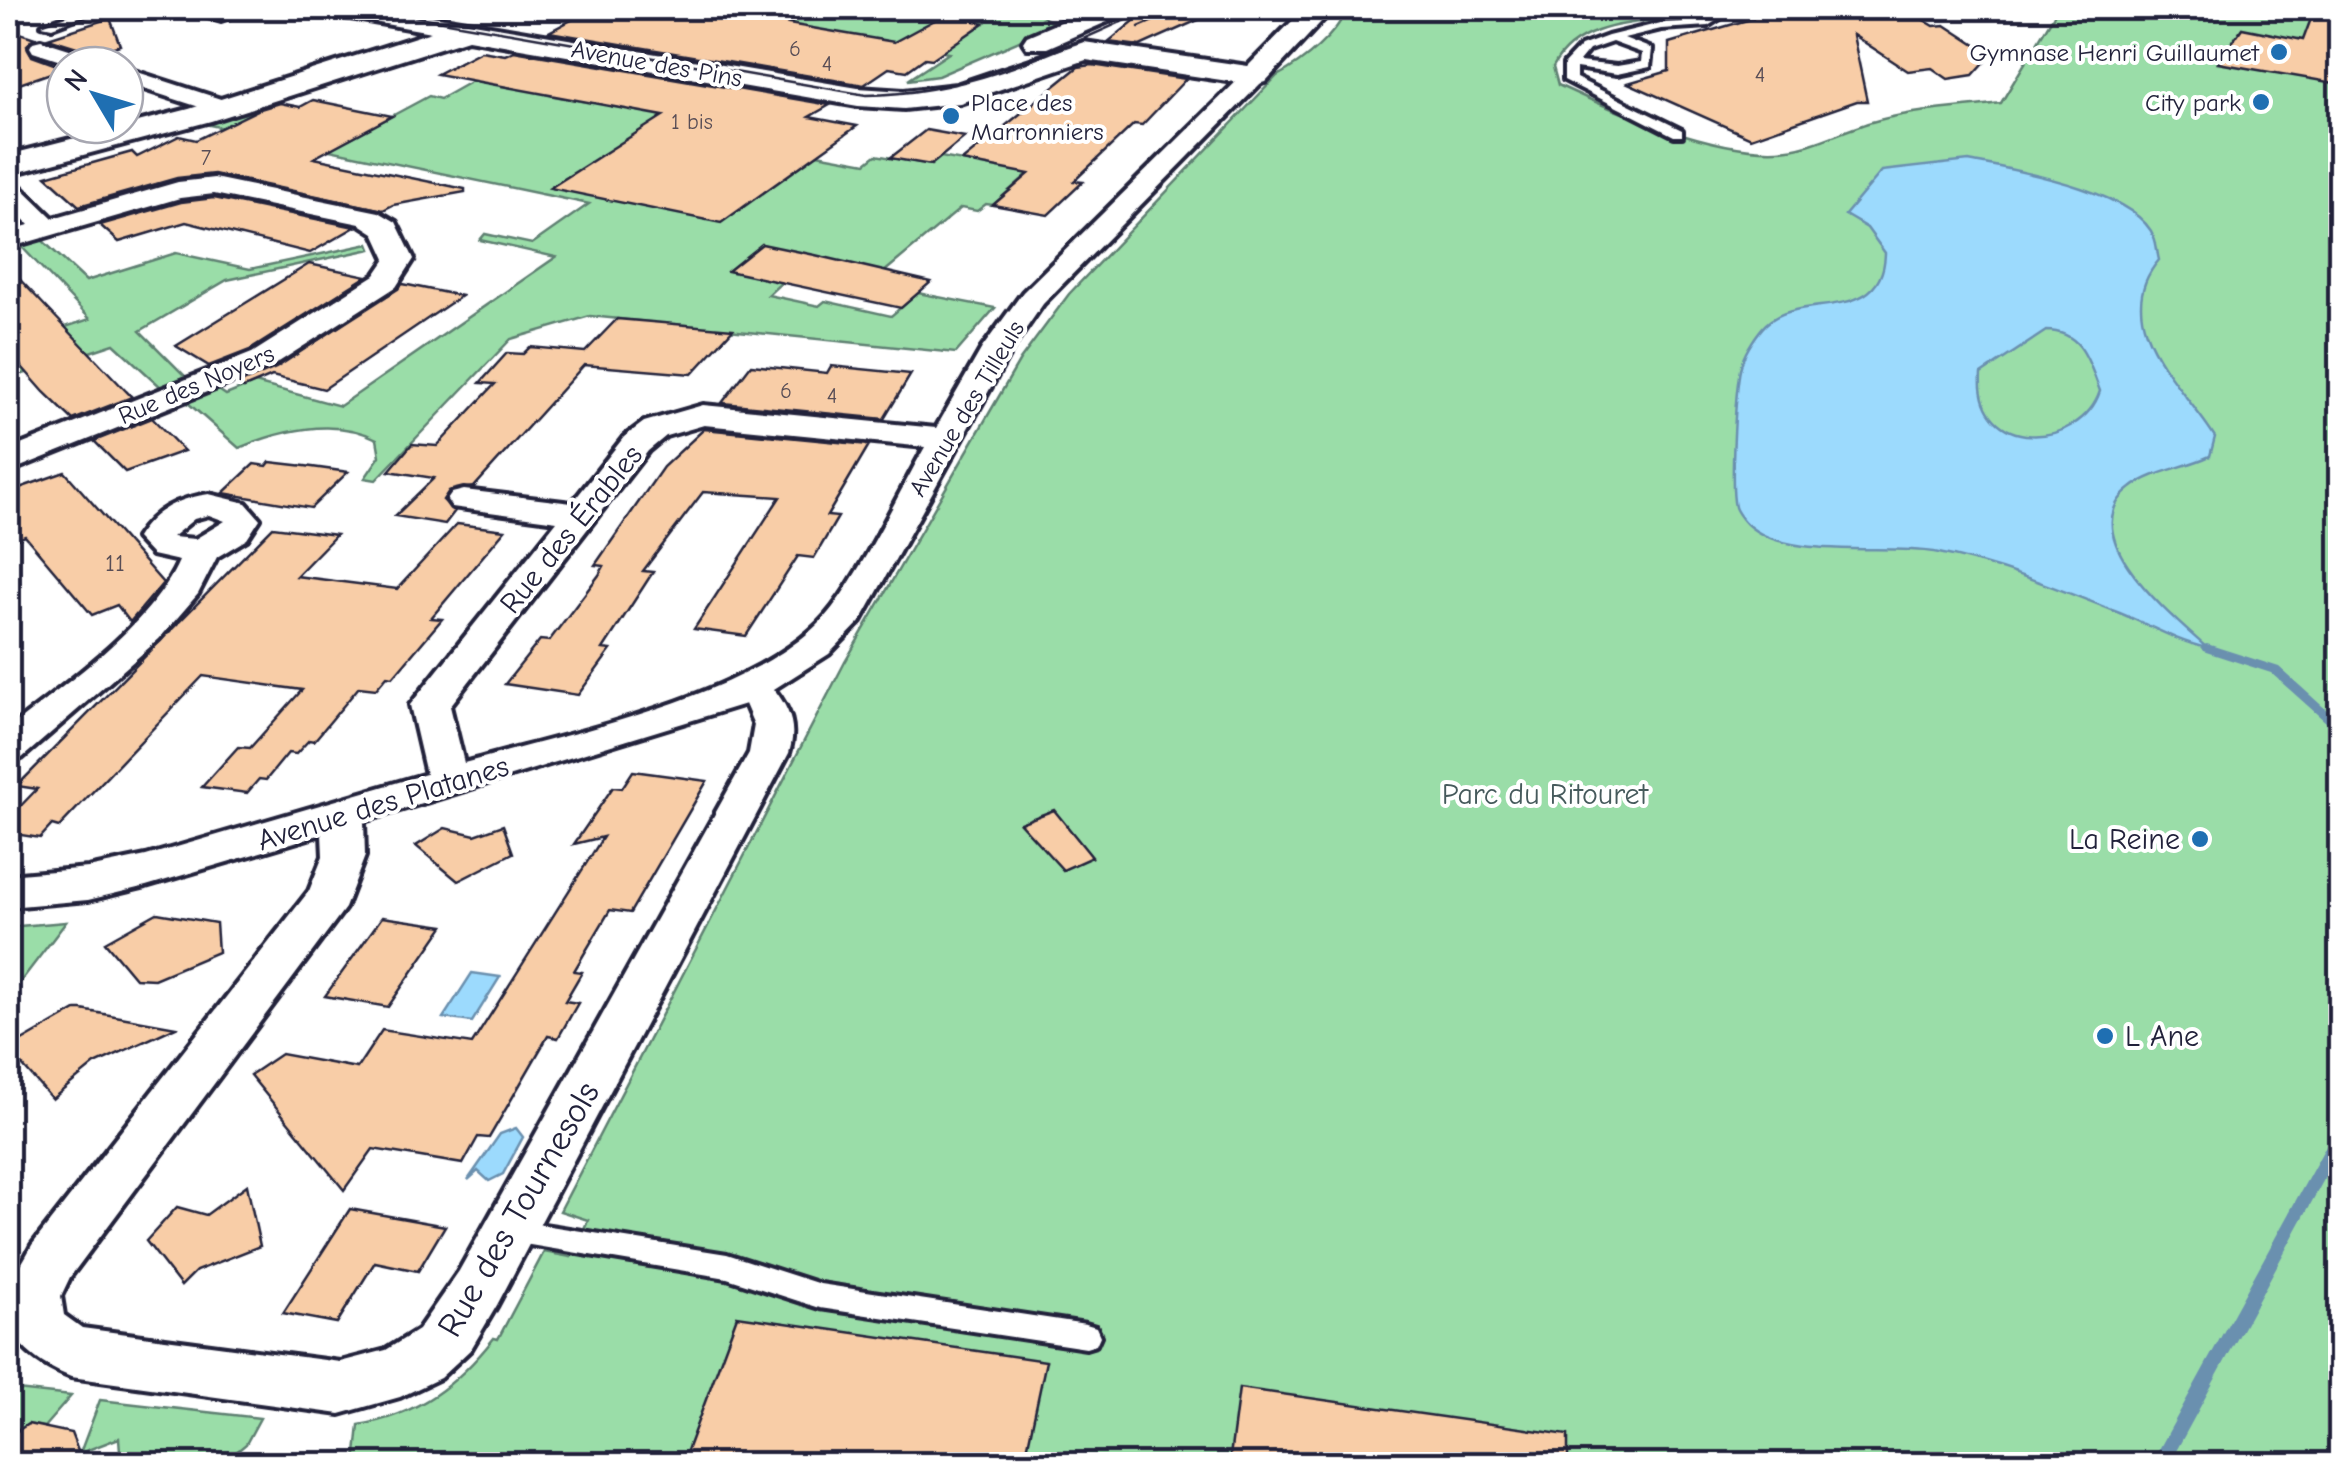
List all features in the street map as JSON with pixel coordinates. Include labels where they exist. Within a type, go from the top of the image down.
[{"type":"street","name":"Avenue des Pins","points":[[338,8],[462,32],[858,90]]},
{"type":"street","name":"Avenue des Pins","points":[[428,8],[509,15],[858,90]]},
{"type":"street","points":[[858,90],[954,78],[1115,8]]},
{"type":"street","name":"Avenue des Tilleuls","points":[[752,688],[816,646],[848,613],[998,348],[1033,298],[1320,8]]},
{"type":"street","points":[[8,165],[224,108],[509,15]]},
{"type":"street","points":[[44,36],[60,45]]},
{"type":"street","points":[[858,90],[904,100],[960,94],[1078,51],[1094,50],[1255,76]]},
{"type":"street","points":[[145,81],[224,108]]},
{"type":"street","name":"Rue des Noyers","points":[[14,448],[263,359],[386,281],[400,259],[386,228],[369,218],[230,187],[178,190],[48,228]]},
{"type":"street","points":[[8,190],[48,228],[8,240]]},
{"type":"street","name":"Rue des Érables","points":[[448,783],[430,705],[636,444],[654,429],[677,420],[723,414],[945,439]]},
{"type":"street","points":[[464,500],[581,514]]},
{"type":"street","points":[[8,749],[82,691],[108,665],[185,586],[204,549]]},
{"type":"street","name":"Avenue des Platanes","points":[[8,891],[88,884],[146,872],[716,703],[752,688]]},
{"type":"street","name":"Rue des Tournesols","points":[[343,816],[344,856],[329,897],[51,1261],[34,1296],[38,1328],[71,1352],[340,1388],[384,1379],[434,1356],[459,1322],[510,1231],[769,753],[777,732],[771,709],[752,688]]},
{"type":"lane","points":[[44,36],[98,8]]},
{"type":"lane","points":[[186,8],[221,16],[250,8]]},
{"type":"lane","points":[[1678,133],[1570,80],[1570,64],[1585,48],[1612,38],[1661,26],[1704,24],[1732,8]]},
{"type":"lane","points":[[1570,64],[1616,70],[1646,65],[1648,51],[1612,38]]},
{"type":"lane","points":[[510,1231],[728,1266],[820,1296],[1086,1336]]},
{"type":"green space","points":[[815,8],[1061,8],[1042,18],[1059,24],[938,76],[908,80],[949,53],[787,26]]},
{"type":"green space","name":"Parc du Ritouret","points":[[1348,8],[1678,8],[1706,15],[1628,23],[1585,37],[1561,54],[1553,67],[1558,85],[1695,138],[1777,150],[1803,146],[1894,117],[2001,103],[2058,8],[2254,8],[2340,22],[2340,1451],[2335,1464],[355,1464],[359,1425],[400,1414],[451,1383],[494,1338],[498,1339],[544,1252],[571,1257],[588,1220],[560,1211],[845,662],[1020,360],[1069,294],[1277,76],[1327,38]]},
{"type":"green space","points":[[581,62],[617,69],[549,95],[591,103],[604,95],[817,154],[866,163],[876,155],[931,165],[941,157],[1029,173],[993,205],[986,204],[977,211],[961,208],[872,282],[762,244],[729,270],[782,282],[768,295],[819,306],[825,301],[891,316],[918,293],[995,308],[956,353],[590,316],[511,339],[376,480],[365,478],[380,456],[377,439],[343,429],[308,428],[239,448],[187,402],[217,389],[226,395],[255,383],[340,406],[556,257],[480,240],[485,234],[532,244],[589,204],[200,123],[257,111],[349,139],[429,96],[440,99],[488,72],[545,83]]},
{"type":"green space","points":[[41,239],[86,281],[176,253],[250,269],[369,244],[371,249],[227,280],[140,331],[187,378],[162,388],[114,344],[8,379],[8,374],[19,370],[8,358],[8,346],[90,319],[20,245]]},
{"type":"green space","points":[[66,922],[8,998],[8,927]]},
{"type":"green space","points":[[8,1389],[71,1396],[44,1427],[28,1424],[8,1437]]},
{"type":"green space","points":[[100,1400],[260,1418],[246,1444],[222,1464],[121,1464],[119,1438],[80,1453]]},
{"type":"water","points":[[1969,161],[2042,177],[2124,207],[2143,221],[2154,237],[2159,260],[2145,283],[2141,306],[2145,330],[2169,374],[2215,437],[2210,456],[2131,488],[2115,507],[2112,528],[2119,551],[2133,574],[2207,648],[1982,563],[1934,552],[1786,543],[1765,536],[1738,514],[1733,458],[1737,390],[1744,357],[1766,324],[1781,314],[1856,299],[1881,276],[1885,253],[1867,228],[1845,215],[1882,171]],"holes":[[[2046,331],[2058,332],[2082,350],[2100,391],[2089,411],[2073,425],[2052,433],[2031,435],[2011,431],[1994,420],[1984,401],[1981,374]]]},
{"type":"water","points":[[472,973],[500,977],[472,1022],[443,1018]]},
{"type":"water","points":[[516,1128],[523,1137],[503,1174],[489,1181],[478,1171],[468,1180],[500,1134]]},
{"type":"building","points":[[594,8],[815,8],[789,24],[894,42],[957,8],[968,8],[975,21],[984,23],[932,59],[925,58],[907,71],[889,68],[864,85],[549,32]]},
{"type":"building","points":[[1150,8],[1225,8],[1140,46],[1108,42]]},
{"type":"building","points":[[1788,8],[1828,8],[1838,14],[1904,8],[1934,26],[1945,25],[1991,55],[1973,75],[1948,79],[1932,68],[1908,71],[1853,35],[1867,101],[1857,101],[1751,138],[1628,83],[1669,71],[1669,43]]},
{"type":"building","name":"Gymnase Henri Guillaumet","points":[[2315,8],[2340,8],[2340,84],[2218,63],[2242,28],[2303,40]]},
{"type":"building","points":[[110,18],[120,45],[70,45],[48,38]]},
{"type":"building","points":[[8,29],[35,38],[27,45],[32,56],[45,61],[45,75],[8,88]]},
{"type":"building","points":[[481,51],[505,55],[514,51],[830,105],[809,117],[857,126],[721,223],[550,188],[663,116],[437,74]]},
{"type":"building","points":[[1092,65],[1186,79],[1142,125],[1134,124],[1074,181],[1083,182],[1048,215],[993,205],[1029,174],[962,161],[1078,67]]},
{"type":"building","points":[[313,100],[392,116],[314,158],[465,192],[383,210],[214,174],[177,178],[79,206],[46,176],[132,152],[137,157],[179,136],[196,140],[260,109],[280,103],[300,107]]},
{"type":"building","points":[[926,130],[965,137],[931,165],[890,158]]},
{"type":"building","points":[[214,198],[355,227],[310,253],[186,222],[119,242],[100,225],[181,202]]},
{"type":"building","points":[[762,244],[931,282],[901,308],[728,271]]},
{"type":"building","points":[[309,264],[367,276],[250,350],[209,366],[176,346]]},
{"type":"building","points":[[8,267],[132,397],[73,420],[44,392],[8,351]]},
{"type":"building","points":[[403,284],[461,296],[324,389],[272,376],[244,388],[238,384],[276,368]]},
{"type":"building","points":[[617,319],[733,329],[692,374],[584,365],[474,487],[449,491],[443,500],[455,511],[445,524],[395,516],[434,478],[389,471],[412,444],[437,446],[495,384],[480,383],[507,353],[523,354],[530,347],[585,352]]},
{"type":"building","points":[[751,365],[827,373],[831,366],[911,374],[884,419],[722,403]]},
{"type":"building","points":[[152,418],[184,451],[125,472],[94,441]]},
{"type":"building","points":[[704,429],[869,445],[827,516],[838,517],[814,558],[798,556],[746,636],[694,629],[780,497],[703,492],[643,571],[653,572],[603,649],[611,650],[578,695],[505,684],[540,640],[549,641],[599,575],[604,566],[595,565],[663,467]]},
{"type":"building","points":[[270,462],[348,472],[311,508],[223,493],[254,464],[267,466]]},
{"type":"building","points":[[65,472],[163,583],[130,622],[117,605],[92,615],[25,536],[8,543],[8,492]]},
{"type":"building","points":[[457,524],[505,530],[431,618],[442,619],[393,677],[387,676],[376,689],[359,687],[314,741],[309,740],[296,754],[288,753],[266,780],[259,779],[247,793],[202,787],[238,747],[250,748],[302,690],[203,676],[59,827],[52,825],[40,838],[8,833],[8,819],[37,789],[17,786],[273,527],[336,535],[296,576],[397,589]]},
{"type":"building","points":[[633,771],[707,781],[630,913],[610,910],[574,971],[582,972],[565,1001],[578,1003],[558,1038],[548,1036],[489,1138],[478,1137],[463,1164],[373,1149],[344,1190],[250,1075],[281,1054],[357,1068],[382,1030],[472,1044],[603,837],[574,844],[613,787],[622,788]]},
{"type":"building","points":[[1054,810],[1092,857],[1063,870],[1020,823]]},
{"type":"building","points":[[503,825],[513,853],[458,881],[416,846],[445,828],[475,835]]},
{"type":"building","points":[[157,913],[216,923],[218,952],[154,979],[135,978],[105,942]]},
{"type":"building","points":[[382,917],[444,926],[388,1007],[325,996]]},
{"type":"building","points":[[76,1010],[176,1027],[95,1064],[52,1099],[8,1049]]},
{"type":"building","points":[[247,1185],[260,1246],[196,1271],[181,1286],[146,1241],[177,1207],[206,1215]]},
{"type":"building","points":[[350,1209],[445,1226],[418,1271],[375,1262],[337,1323],[283,1313]]},
{"type":"building","points":[[737,1316],[1046,1361],[1024,1464],[682,1464]]},
{"type":"building","points":[[1239,1388],[1568,1435],[1568,1464],[1229,1464]]},
{"type":"building","points":[[28,1424],[71,1433],[83,1464],[8,1464],[8,1437]]},
{"type":"waterway","points":[[2207,648],[2275,670],[2340,728]]},
{"type":"waterway","points":[[2160,1464],[2340,1136]]},
{"type":"tram line","points":[[368,8],[866,95],[905,93],[978,78],[1048,54],[1152,8]]},
{"type":"tram line","points":[[1139,27],[1183,8]]},
{"type":"place","name":"Gymnase Henri Guillaumet","points":[[2279,52]]},
{"type":"place","name":"City park","points":[[2261,102]]},
{"type":"place","name":"Place des Marronniers","points":[[951,116]]},
{"type":"place","name":"La Reine","points":[[2200,839]]},
{"type":"place","name":"L Ane","points":[[2105,1036]]}]
